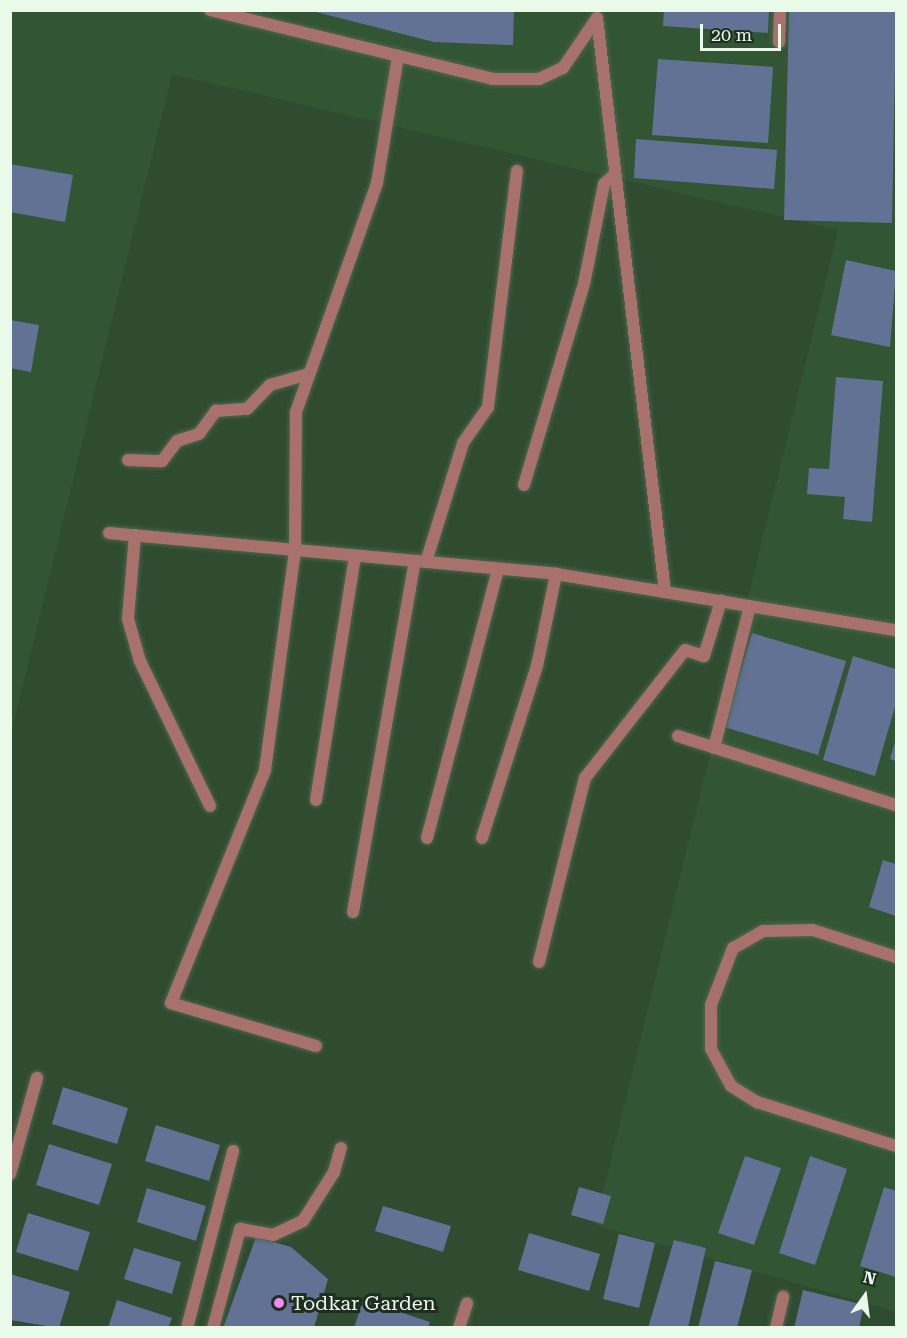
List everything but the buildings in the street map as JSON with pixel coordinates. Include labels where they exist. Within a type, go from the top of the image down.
[{"type":"street","points":[[210,10],[492,79],[539,79],[563,68],[597,14]]},
{"type":"street","points":[[779,42],[780,10]]},
{"type":"street","points":[[597,14],[614,176],[665,592]]},
{"type":"street","points":[[316,1046],[171,1003],[265,770],[295,550],[292,460],[296,412],[377,183],[398,56]]},
{"type":"street","points":[[353,912],[421,562],[463,443],[488,407],[517,171]]},
{"type":"street","points":[[524,484],[584,284],[604,184],[614,176]]},
{"type":"street","points":[[128,460],[162,461],[177,441],[199,434],[216,411],[247,409],[270,385],[308,374]]},
{"type":"street","points":[[109,533],[556,574],[897,630]]},
{"type":"street","points":[[135,535],[128,619],[140,661],[210,806]]},
{"type":"street","points":[[316,800],[355,556]]},
{"type":"street","points":[[428,838],[498,569]]},
{"type":"street","points":[[482,838],[537,666],[556,574]]},
{"type":"street","points":[[539,962],[585,778],[685,650],[704,656],[722,601]]},
{"type":"street","points":[[714,747],[750,606]]},
{"type":"street","points":[[678,736],[897,805]]},
{"type":"street","points":[[897,957],[813,930],[763,930],[733,948],[711,1005],[711,1049],[731,1086],[757,1102],[897,1146]]},
{"type":"street","points":[[10,1174],[37,1078]]},
{"type":"street","points":[[213,1328],[240,1229],[273,1235],[303,1221],[334,1172],[341,1148]]},
{"type":"street","points":[[187,1328],[233,1151]]},
{"type":"street","points":[[776,1328],[783,1297]]},
{"type":"street","points":[[459,1328],[467,1303]]},
{"type":"shaded area","points":[[11,11],[896,11],[896,1312],[595,1225],[838,230],[172,74],[11,734]]},
{"type":"place","name":"Todkar Garden","points":[[279,1303]]}]
